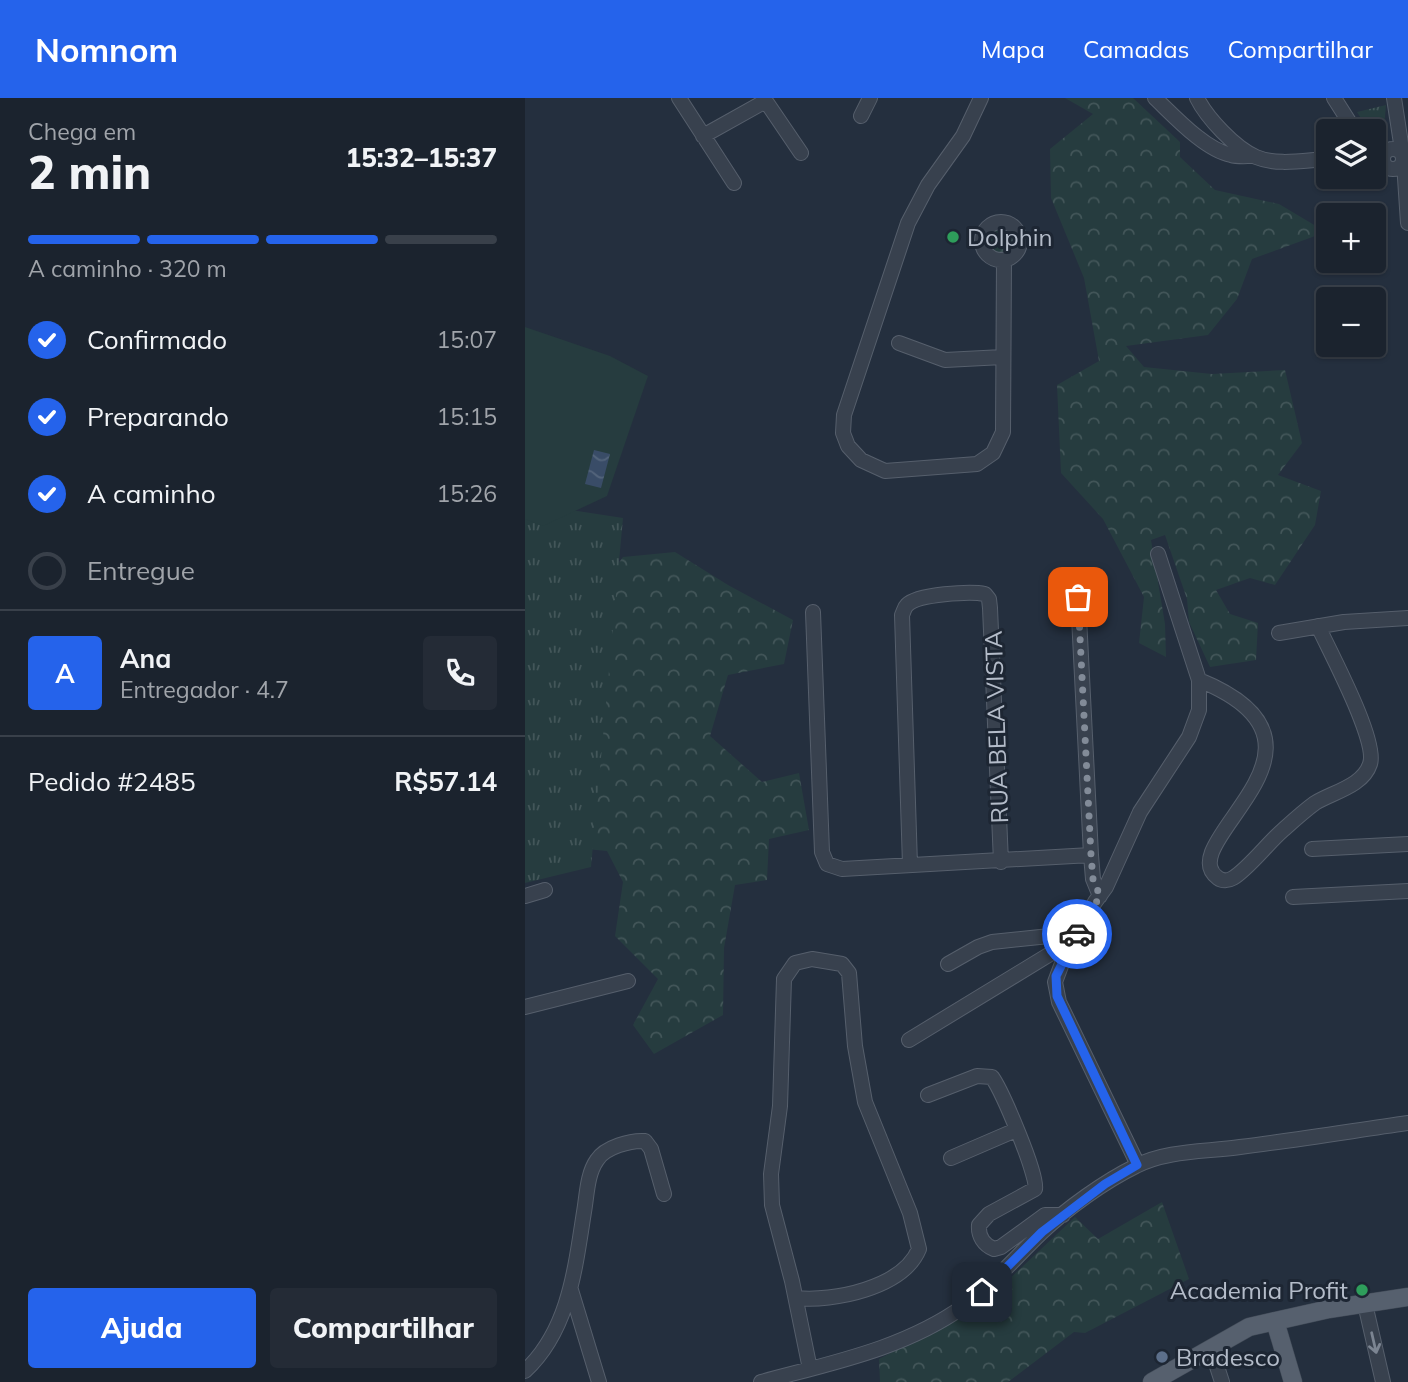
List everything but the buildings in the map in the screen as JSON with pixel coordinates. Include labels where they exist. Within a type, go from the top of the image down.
[{"type":"main road","points":[[1151,1382],[1249,1327],[1329,1309],[1408,1297]]},
{"type":"main road","points":[[1275,1321],[1293,1382]]},
{"type":"street","points":[[679,98],[734,183]]},
{"type":"street","points":[[861,116],[870,98]]},
{"type":"street","points":[[981,98],[963,136],[928,185],[908,223],[844,415],[843,433],[848,446],[861,460],[885,471],[977,464],[985,460],[1000,443],[1003,432],[1004,260]]},
{"type":"street","points":[[1155,98],[1196,135],[1230,155],[1271,160],[1316,159]]},
{"type":"street","points":[[1197,98],[1222,131],[1255,157]]},
{"type":"street","points":[[1334,98],[1347,119]]},
{"type":"street","points":[[1394,98],[1398,130],[1388,158],[1404,188],[1408,223]]},
{"type":"street","points":[[703,136],[762,103],[767,103],[801,153]]},
{"type":"street","points":[[899,343],[945,360],[1003,357]]},
{"type":"street","points":[[1137,1165],[1063,1009],[1056,991],[1056,976],[1109,881],[1140,812],[1181,750],[1199,710],[1199,680],[1159,554]]},
{"type":"street","name":"RUA BELA VISTA","points":[[910,866],[902,615],[907,604],[920,598],[971,593],[985,594],[991,608],[1001,862]]},
{"type":"street","points":[[1078,597],[1091,855],[1093,879],[1100,896]]},
{"type":"street","points":[[813,612],[822,852],[831,867],[842,869],[1001,862],[1091,855]]},
{"type":"street","points":[[1279,633],[1318,626],[1408,618]]},
{"type":"street","points":[[1199,680],[1233,695],[1246,704],[1255,715],[1265,743],[1265,761],[1257,783],[1222,832],[1210,855],[1211,869],[1219,879],[1225,881],[1232,879],[1316,803],[1360,779],[1371,763],[1372,753],[1362,722],[1318,626]]},
{"type":"street","points":[[1313,849],[1408,844]]},
{"type":"street","points":[[525,896],[545,890]]},
{"type":"street","points":[[1293,897],[1408,891]]},
{"type":"street","points":[[948,964],[978,947],[1000,940],[1076,936]]},
{"type":"street","points":[[909,1040],[1076,936]]},
{"type":"street","points":[[796,1298],[832,1299],[867,1289],[890,1278],[912,1261],[919,1250],[910,1213],[865,1102],[859,1075],[847,968],[836,961],[812,959],[801,961],[789,969],[784,979],[781,1107],[771,1189],[772,1205],[796,1298],[810,1369]]},
{"type":"street","points":[[525,1007],[628,981]]},
{"type":"street","points":[[928,1095],[977,1076],[988,1076],[996,1082],[1016,1130],[1037,1184],[1030,1193],[982,1219],[979,1235],[988,1247],[994,1249],[1011,1241],[1045,1215],[1058,1219]]},
{"type":"street","points":[[761,1382],[893,1345],[952,1314],[1001,1275],[1058,1219],[1105,1184],[1137,1165],[1170,1155],[1408,1123]]},
{"type":"street","points":[[951,1158],[1016,1130]]},
{"type":"street","points":[[525,1371],[540,1356],[553,1335],[571,1290],[589,1180],[598,1158],[605,1151],[636,1140],[645,1141],[651,1149],[664,1194]]},
{"type":"street","points":[[571,1290],[599,1382]]},
{"type":"street","points":[[1365,1304],[1383,1382]]},
{"type":"street","points":[[1211,1348],[1222,1382]]},
{"type":"green space","points":[[1065,98],[1133,98],[1180,142],[1180,157],[1215,190],[1279,204],[1316,226],[1316,236],[1252,259],[1237,299],[1208,335],[1126,346],[1144,367],[1212,374],[1285,370],[1302,443],[1278,475],[1321,491],[1315,525],[1275,585],[1250,578],[1216,590],[1230,614],[1258,623],[1256,660],[1210,667],[1189,622],[1187,599],[1165,535],[1151,540],[1165,624],[1166,657],[1139,643],[1144,597],[1103,519],[1061,473],[1057,385],[1099,361],[1084,278],[1051,198],[1050,149],[1093,114]]},
{"type":"green space","points":[[1386,105],[1385,119],[1361,119],[1357,112]]},
{"type":"green space","points":[[1001,226],[1011,230],[1015,240],[1011,250],[1001,254],[991,250],[987,240],[991,230]]},
{"type":"green space","points":[[525,327],[610,356],[648,376],[607,496],[543,526],[525,519]]},
{"type":"green space","points":[[525,503],[623,518],[591,867],[525,883]]},
{"type":"green space","points":[[675,552],[728,585],[793,620],[784,664],[728,675],[710,736],[762,782],[799,773],[809,830],[769,839],[767,880],[735,885],[724,948],[723,1015],[654,1054],[633,1025],[658,979],[615,936],[623,882],[607,851],[555,846],[574,624],[623,557]]},
{"type":"green space","points":[[1162,1202],[1189,1279],[1085,1333],[1074,1332],[1008,1382],[880,1382],[879,1359],[959,1317],[1003,1285],[1075,1217],[1098,1239]]},
{"type":"water","points":[[594,450],[610,454],[601,488],[585,484]]},
{"type":"way so far","points":[[1077,934],[1100,896],[1093,879],[1091,855],[1078,597]]},
{"type":"place","name":"Dolphin","points":[[953,237]]},
{"type":"place","name":"Academia Profit","points":[[1362,1290]]},
{"type":"place","name":"Bradesco","points":[[1162,1357]]},
{"type":"route","points":[[982,1292],[1042,1232],[1105,1184],[1137,1165],[1057,996],[1056,976],[1077,934]]}]
